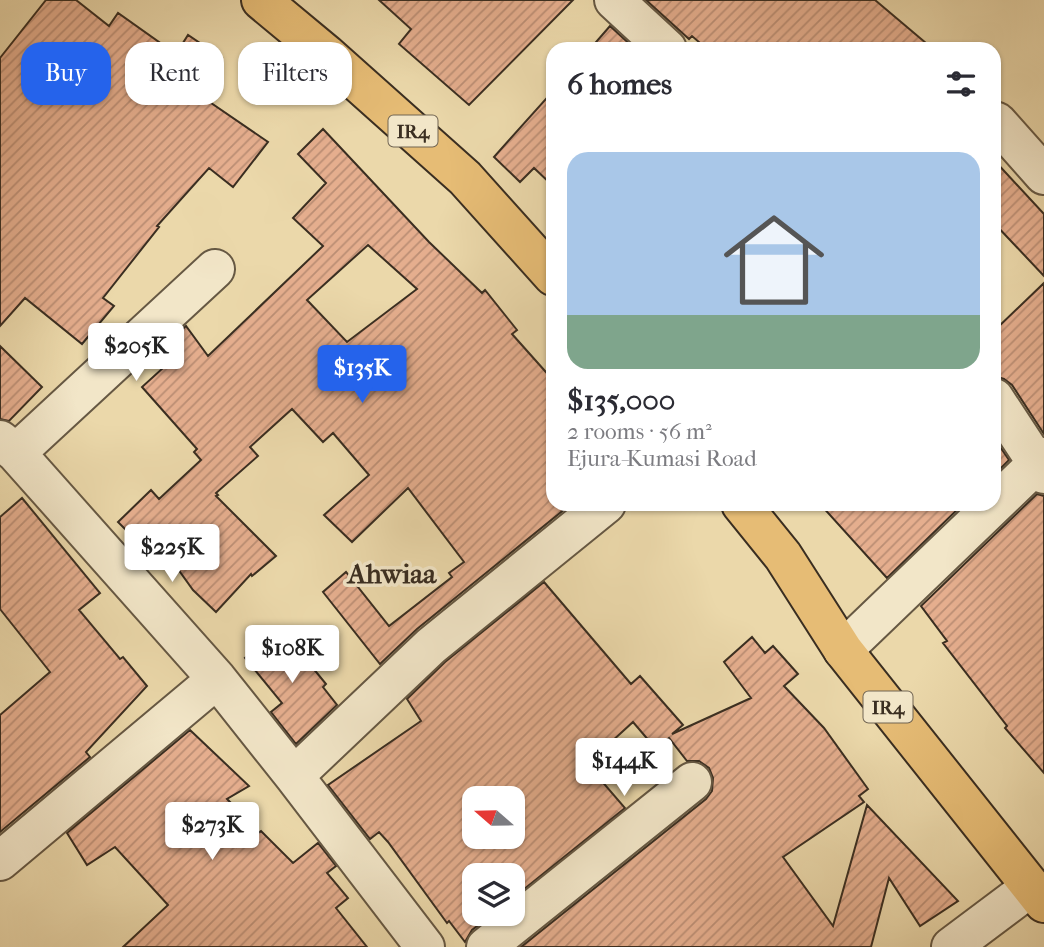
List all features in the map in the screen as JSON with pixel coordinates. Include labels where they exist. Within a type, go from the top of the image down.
[{"type":"main road","name":"IR4","points":[[261,0],[466,178],[546,268]]},
{"type":"main road","name":"IR4","points":[[747,511],[783,556],[842,650],[1037,895]]},
{"type":"street","points":[[614,0],[659,42]]},
{"type":"street","points":[[1001,125],[1044,175]]},
{"type":"street","points":[[215,270],[8,447],[217,679],[425,947]]},
{"type":"street","points":[[1001,408],[1041,466],[1001,503]]},
{"type":"street","points":[[293,776],[430,646],[597,511]]},
{"type":"street","points":[[842,650],[992,511]]},
{"type":"street","points":[[0,861],[217,679]]},
{"type":"street","points":[[486,947],[692,782]]},
{"type":"street","points":[[951,947],[1037,895]]},
{"type":"building","points":[[46,0],[76,0],[109,26],[118,13],[159,42],[125,42],[125,105],[214,105],[268,142],[233,187],[209,168],[157,226],[159,227],[103,298],[114,306],[82,344],[25,298],[0,326],[0,58]]},
{"type":"building","points":[[379,0],[573,0],[469,105],[399,44],[411,29]]},
{"type":"building","points":[[646,0],[875,0],[925,42],[699,42],[692,36],[689,39]]},
{"type":"building","points":[[610,26],[627,42],[596,42]]},
{"type":"building","points":[[188,35],[198,42],[184,42]]},
{"type":"building","points":[[546,99],[546,179],[534,168],[520,182],[494,157]]},
{"type":"building","points":[[323,129],[429,242],[482,293],[485,290],[517,330],[512,334],[546,372],[546,511],[562,511],[417,629],[380,664],[323,592],[346,572],[389,626],[452,577],[449,573],[464,562],[408,488],[352,542],[324,515],[369,475],[333,433],[323,442],[292,409],[250,447],[258,456],[216,493],[276,556],[252,576],[251,574],[216,612],[193,590],[160,544],[150,554],[118,522],[151,490],[159,499],[201,460],[194,452],[197,449],[142,387],[174,358],[164,346],[186,326],[208,356],[323,246],[293,218],[326,183],[298,154]],"holes":[[[368,245],[417,289],[347,342],[307,300]]]},
{"type":"building","points":[[1001,168],[1044,214],[1044,276],[1001,230]]},
{"type":"building","points":[[1044,283],[1044,434],[1012,385],[1001,378],[1001,324]]},
{"type":"building","points":[[0,346],[42,387],[9,421],[0,419]]},
{"type":"building","points":[[1001,448],[1009,460],[1001,468]]},
{"type":"building","points":[[1037,494],[1044,496],[1044,773],[1005,728],[1007,726],[943,643],[947,641],[921,606]]},
{"type":"building","points":[[22,498],[100,593],[79,610],[120,659],[123,657],[147,686],[86,752],[90,757],[0,832],[0,715],[50,672],[0,609],[0,517]]},
{"type":"building","points":[[826,511],[956,511],[887,578]]},
{"type":"building","points":[[544,582],[631,684],[640,676],[683,725],[672,734],[751,698],[724,662],[752,637],[765,653],[773,646],[798,674],[784,686],[824,728],[868,789],[859,796],[864,802],[783,857],[833,926],[867,805],[958,901],[920,926],[889,878],[871,947],[521,947],[706,799],[712,791],[713,778],[709,768],[699,761],[687,761],[669,738],[656,749],[633,722],[587,764],[625,808],[525,888],[525,863],[462,863],[462,926],[477,926],[465,942],[449,921],[447,923],[388,842],[379,832],[370,839],[328,785],[421,721],[407,699],[445,662]]},
{"type":"building","points":[[281,629],[326,684],[323,687],[337,705],[296,744],[271,712],[282,703],[245,658]]},
{"type":"building","points":[[190,730],[249,786],[227,799],[231,803],[214,817],[237,847],[261,831],[293,863],[318,843],[336,866],[327,873],[348,898],[336,908],[367,947],[123,947],[168,905],[115,847],[87,865],[67,833]]},
{"type":"district","name":"Ahwiaa","points":[[392,573]]}]
